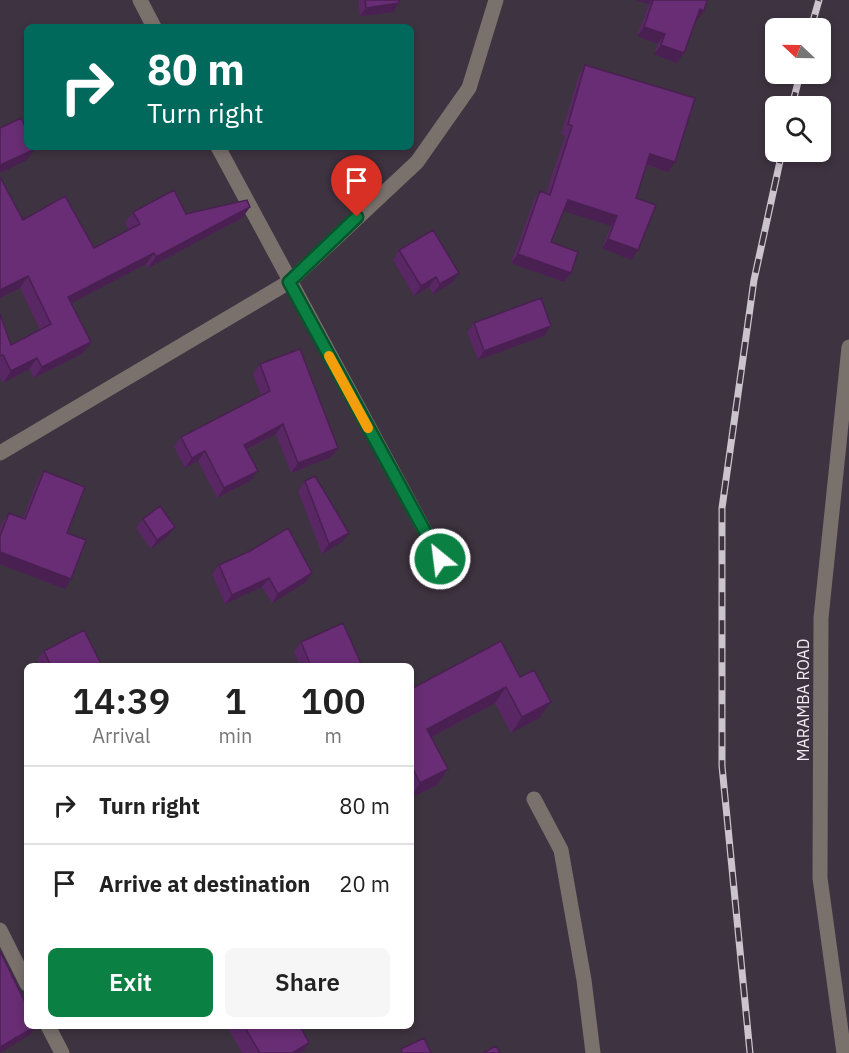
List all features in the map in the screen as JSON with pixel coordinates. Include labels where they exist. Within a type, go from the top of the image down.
[{"type":"street","points":[[140,0],[152,24]]},
{"type":"street","points":[[0,453],[289,282],[417,162],[469,88],[496,0]]},
{"type":"street","points":[[220,150],[440,559]]},
{"type":"street","name":"MARAMBA ROAD","points":[[844,1053],[820,878],[820,618],[849,347]]},
{"type":"street","points":[[534,799],[561,850],[584,980],[593,1053]]},
{"type":"street","points":[[0,930],[24,978]]},
{"type":"street","points":[[50,1029],[62,1053]]},
{"type":"building","points":[[365,0],[399,0],[399,3],[366,8]]},
{"type":"building","points":[[653,0],[707,0],[704,11],[700,9],[684,53],[661,45],[665,34],[644,27]]},
{"type":"building","points":[[585,65],[695,98],[675,162],[650,154],[636,198],[656,205],[638,250],[608,239],[617,216],[568,200],[551,242],[578,252],[571,273],[518,254],[540,191],[550,195],[572,126],[568,124]]},
{"type":"building","points":[[21,118],[24,124],[24,150],[33,150],[0,165],[0,128]]},
{"type":"building","points":[[0,177],[23,220],[65,196],[94,248],[140,224],[133,212],[174,190],[186,214],[247,200],[250,207],[156,257],[154,253],[68,297],[91,342],[42,367],[37,358],[11,371],[3,355],[0,356],[0,314],[11,345],[51,324],[28,276],[0,290]]},
{"type":"building","points":[[433,230],[459,273],[440,284],[436,277],[421,286],[399,250]]},
{"type":"building","points":[[541,298],[551,326],[484,351],[474,323]]},
{"type":"building","points":[[300,349],[338,448],[298,463],[283,424],[244,445],[258,471],[224,488],[205,451],[192,458],[181,437],[270,391],[260,364]]},
{"type":"building","points":[[44,471],[85,487],[67,533],[86,540],[71,579],[0,552],[0,536],[9,513],[25,519]]},
{"type":"building","points":[[315,476],[349,533],[329,544],[305,481]]},
{"type":"building","points":[[160,506],[175,527],[157,540],[143,519]]},
{"type":"building","points":[[288,528],[312,573],[278,594],[269,578],[232,595],[219,565],[250,551]]},
{"type":"building","points":[[343,623],[361,663],[310,663],[301,642]]},
{"type":"building","points":[[84,630],[100,663],[50,663],[44,651]]},
{"type":"building","points":[[501,641],[520,677],[534,670],[551,702],[522,717],[506,687],[427,729],[448,769],[420,783],[414,771],[414,687]]},
{"type":"building","points":[[0,951],[24,1000],[24,1029],[31,1029],[0,1047]]},
{"type":"building","points":[[246,1029],[302,1029],[309,1043],[292,1053],[260,1053]]},
{"type":"building","points":[[424,1038],[431,1053],[402,1053],[401,1049]]},
{"type":"building","points":[[496,1046],[500,1053],[483,1053]]},
{"type":"railway","points":[[814,18],[819,0]]},
{"type":"railway","points":[[794,96],[798,84]]},
{"type":"railway","points":[[750,1053],[722,766],[722,508],[754,280],[780,162]]},
{"type":"slow traffic","points":[[329,356],[368,428]]},
{"type":"route","points":[[357,217],[289,282],[440,559]]}]
